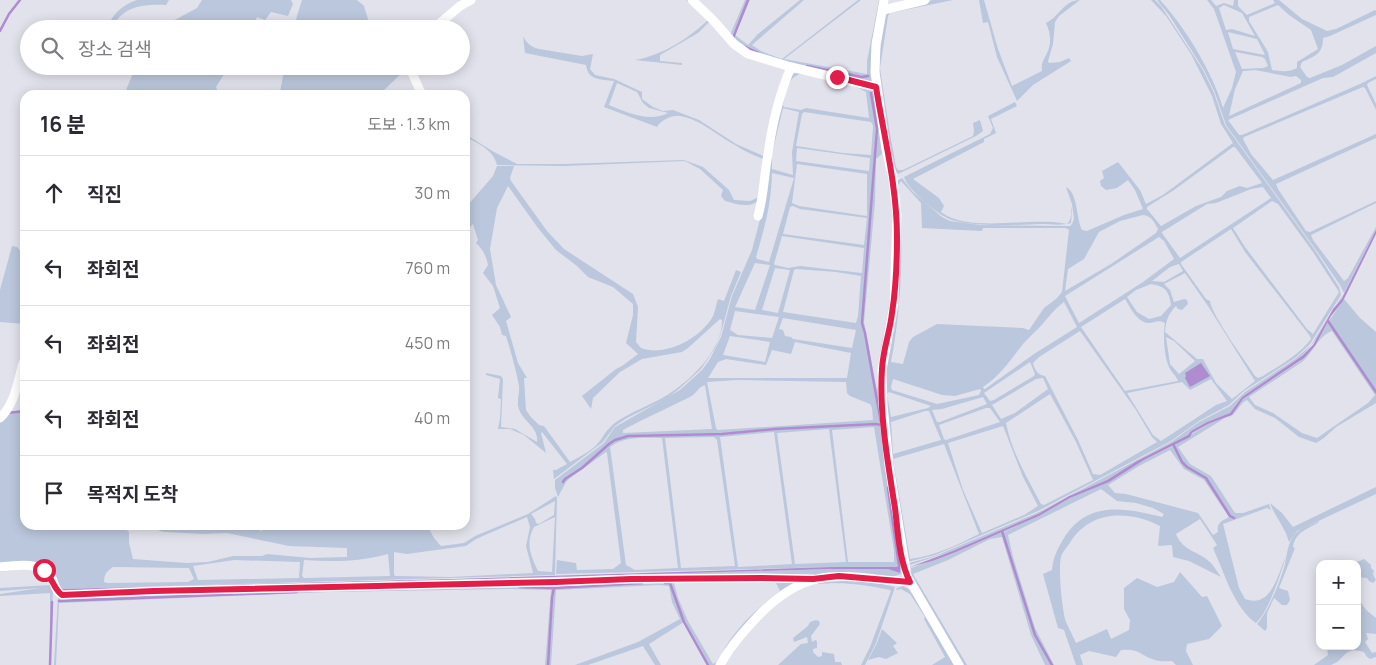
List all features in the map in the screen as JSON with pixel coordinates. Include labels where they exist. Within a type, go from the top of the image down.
[{"type":"street","points":[[444,20],[460,6],[471,0]]},
{"type":"street","points":[[692,0],[740,49],[748,54],[791,67],[876,87]]},
{"type":"street","points":[[884,0],[875,58],[876,87],[893,179],[897,215],[896,280],[892,316],[882,370],[882,405],[904,564],[910,582],[959,665]]},
{"type":"street","points":[[883,10],[925,0]]},
{"type":"street","points":[[758,216],[772,133],[784,84],[791,67]]},
{"type":"street","points":[[413,75],[420,90]]},
{"type":"street","points":[[0,418],[13,397],[20,372]]},
{"type":"street","points":[[0,567],[19,565],[40,568],[49,574],[58,593],[62,595],[631,579],[813,579],[846,576],[910,582]]},
{"type":"street","points":[[720,665],[734,642],[770,605],[794,586],[813,579]]},
{"type":"shaded area","points":[[137,0],[169,0],[166,5],[134,8],[121,15],[117,20],[112,20],[118,11]]},
{"type":"shaded area","points":[[202,0],[291,0],[293,4],[288,16],[271,12],[265,20],[257,17],[256,20],[175,20],[197,8]]},
{"type":"shaded area","points":[[302,0],[357,0],[364,6],[368,20],[296,20]]},
{"type":"shaded area","points":[[686,0],[690,0],[711,20],[698,33],[660,55],[660,61],[682,63],[682,65],[635,60],[665,50],[692,34],[708,20]]},
{"type":"shaded area","points":[[694,0],[710,12],[730,35],[745,0],[748,0],[732,36],[739,43],[751,51],[787,63],[847,74],[796,64],[756,52],[733,36],[749,0],[735,35],[748,45],[758,34],[800,0],[804,0],[752,45],[761,51],[782,59],[858,0],[861,0],[784,59],[867,74],[867,61],[879,0],[881,0],[873,48],[872,82],[869,83],[837,74],[790,65],[749,52],[733,42],[712,17]],"holes":[[[854,75],[856,75],[868,76],[862,78]]]},
{"type":"shaded area","points":[[933,0],[953,0],[890,13],[888,16],[880,68],[896,167],[898,170],[903,170],[973,136],[973,123],[980,120],[983,131],[898,174],[893,167],[888,144],[878,62],[886,15],[892,10]]},
{"type":"shaded area","points":[[979,0],[984,0],[998,49],[1012,86],[1042,71],[1042,63],[1050,43],[1050,35],[1046,23],[1070,3],[1080,0],[1059,16],[1055,22],[1053,44],[1048,61],[1049,63],[1060,62],[1069,58],[1071,61],[1033,85],[1017,101],[997,57],[988,22],[983,23]]},
{"type":"shaded area","points":[[1151,0],[1155,0],[1161,6],[1203,70],[1214,93],[1225,125],[1315,250],[1339,287],[1341,295],[1310,344],[1295,358],[1244,391],[1229,405],[1199,421],[1171,441],[1038,511],[935,555],[907,562],[894,484],[885,388],[897,181],[902,178],[913,192],[942,217],[950,221],[980,225],[1070,226],[1074,219],[1072,204],[1066,187],[1073,195],[1082,230],[1087,231],[1143,209],[1135,190],[1128,180],[1117,188],[1106,190],[1101,186],[1100,181],[1104,178],[1102,171],[1118,162],[1140,190],[1146,204],[1163,195],[1233,143],[1221,124],[1212,96],[1191,54],[1166,16]],"holes":[[[1233,147],[1235,147],[1262,183],[1247,188],[1240,186],[1227,191],[1221,197],[1196,206],[1161,226],[1147,207],[1174,190]],[[901,181],[921,203],[922,228],[982,231],[983,228],[1066,228],[1069,230],[1062,292],[1044,308],[1029,330],[1023,328],[937,324],[913,337],[909,342],[903,364],[891,362],[900,297],[901,230],[898,185]],[[1263,187],[1271,198],[1180,258],[1162,232],[1207,204],[1216,203],[1251,189]],[[1272,201],[1278,204],[1339,292],[1313,334],[1307,329],[1245,247],[1233,228]],[[1143,215],[1149,217],[1158,229],[1156,233],[1111,264],[1065,291],[1068,269],[1084,259],[1099,232],[1120,221]],[[1231,229],[1245,252],[1311,339],[1295,355],[1258,378],[1222,327],[1210,301],[1206,299],[1181,262]],[[1159,237],[1164,241],[1174,259],[1143,282],[1079,323],[1065,296]],[[1179,264],[1183,271],[1164,282],[1152,281],[1170,267]],[[1185,273],[1255,381],[1232,399],[1216,383],[1203,359],[1197,359],[1165,332],[1168,318],[1173,309],[1176,306],[1182,310],[1188,304],[1187,300],[1174,302],[1170,290],[1164,284]],[[1151,284],[1166,290],[1171,305],[1161,316],[1149,319],[1137,312],[1127,297],[1136,290]],[[1125,299],[1140,320],[1148,323],[1158,321],[1165,323],[1164,339],[1167,363],[1178,381],[1125,391],[1081,327]],[[1064,302],[1077,327],[984,389],[983,387],[1000,373],[1023,344]],[[1080,331],[1157,442],[1100,475],[1093,474],[1045,376],[1039,374],[1033,363],[1039,357]],[[1166,337],[1174,341],[1195,361],[1179,374],[1170,364]],[[1030,362],[1035,374],[994,400],[990,401],[984,393]],[[1043,378],[1048,389],[1015,413],[1001,419],[992,405],[1036,379]],[[893,379],[942,395],[955,396],[980,389],[981,391],[979,395],[937,404],[892,390]],[[1211,379],[1227,401],[1216,405],[1161,441],[1153,435],[1127,393],[1182,382],[1190,390]],[[889,392],[931,406],[891,417],[887,394]],[[1050,394],[1076,442],[1093,480],[1044,505],[1041,504],[1016,454],[1006,423]],[[983,397],[987,404],[937,422],[932,410],[942,409]],[[986,408],[990,408],[1000,422],[946,440],[939,425]],[[929,411],[941,440],[893,454],[891,422]],[[1003,426],[1023,477],[1038,506],[1024,515],[982,533],[963,490],[948,443]],[[944,444],[979,534],[945,550],[910,559],[893,459]]]},
{"type":"shaded area","points":[[1157,0],[1160,0],[1179,23],[1197,51],[1212,80],[1223,108],[1232,88],[1236,72],[1214,9],[1207,0],[1211,0],[1216,6],[1224,3],[1233,6],[1234,0],[1238,0],[1238,6],[1247,15],[1275,3],[1273,0],[1279,0],[1302,19],[1327,31],[1336,29],[1376,11],[1376,15],[1323,38],[1320,51],[1302,62],[1300,67],[1307,77],[1310,78],[1342,65],[1376,46],[1376,53],[1333,77],[1323,78],[1228,120],[1239,135],[1242,135],[1376,76],[1376,79],[1367,85],[1376,104],[1376,110],[1363,87],[1243,139],[1251,154],[1273,180],[1376,134],[1376,138],[1276,184],[1306,231],[1310,232],[1376,201],[1376,203],[1311,235],[1344,281],[1348,278],[1376,227],[1344,293],[1316,250],[1226,125],[1215,93],[1204,70],[1169,15]],"holes":[[[1224,5],[1242,13],[1255,36],[1232,29],[1226,30],[1219,8]],[[1278,5],[1311,30],[1318,49],[1297,62],[1297,68],[1294,70],[1272,70],[1268,52],[1249,21],[1249,17]],[[1228,32],[1257,39],[1265,55],[1233,49]],[[1235,52],[1262,57],[1268,66],[1242,69]],[[1255,70],[1291,77],[1296,76],[1301,80],[1301,83],[1229,116],[1235,89],[1243,71]]]},
{"type":"shaded area","points":[[523,36],[530,45],[539,49],[582,56],[593,54],[590,69],[595,75],[614,79],[642,92],[642,99],[653,107],[663,111],[673,110],[699,120],[736,144],[766,157],[759,200],[747,205],[725,201],[721,196],[723,190],[700,169],[685,161],[564,166],[497,165],[489,151],[470,139],[470,137],[517,164],[684,160],[703,167],[729,190],[734,200],[750,201],[759,197],[763,159],[742,149],[702,124],[687,118],[680,116],[670,117],[661,122],[657,127],[604,107],[614,81],[592,77],[586,65],[525,53]],"holes":[[[617,83],[637,92],[643,103],[649,108],[668,113],[661,116],[646,117],[609,105]]]},
{"type":"shaded area","points":[[803,71],[832,77],[870,88],[873,91],[890,178],[894,214],[893,281],[880,364],[889,305],[893,247],[890,190],[883,153],[876,159],[875,202],[864,322],[877,391],[879,377],[879,393],[893,514],[902,568],[901,574],[892,577],[846,574],[813,576],[608,577],[65,593],[62,592],[53,573],[46,567],[33,563],[0,565],[0,419],[6,414],[20,413],[20,530],[127,530],[129,532],[129,543],[133,559],[186,563],[208,562],[233,556],[262,556],[267,554],[310,558],[347,557],[347,548],[289,546],[227,533],[203,534],[157,530],[430,530],[441,546],[464,543],[475,536],[528,514],[556,496],[557,498],[555,575],[62,589],[65,591],[829,569],[888,569],[900,573],[881,425],[863,323],[877,129],[871,92],[876,129],[862,323],[880,425],[876,423],[722,433],[628,435],[621,437],[602,449],[580,469],[565,478],[562,483],[584,467],[609,445],[628,436],[722,435],[775,430],[876,425],[880,426],[898,565],[893,567],[556,574],[557,560],[576,563],[577,570],[613,569],[621,563],[607,453],[570,478],[558,497],[555,480],[604,443],[615,427],[680,390],[702,370],[710,359],[721,337],[732,296],[752,250],[763,208],[769,155],[785,85],[793,74]],"holes":[[[800,74],[808,74],[834,79],[851,85],[866,92],[869,118],[806,108],[801,110],[784,107],[790,82]],[[783,108],[799,112],[792,152],[793,175],[772,169],[772,154]],[[804,112],[871,122],[873,126],[871,155],[796,146],[802,114]],[[797,148],[870,158],[869,171],[796,161]],[[797,164],[867,174],[867,216],[799,206],[792,203]],[[772,173],[794,178],[769,262],[757,259],[756,257],[765,226]],[[790,207],[867,218],[864,245],[783,234]],[[782,236],[864,248],[862,273],[800,266],[788,268],[774,264]],[[755,263],[770,265],[755,310],[735,307]],[[775,268],[790,270],[778,313],[762,310]],[[794,270],[836,272],[861,276],[856,323],[783,312]],[[735,311],[779,317],[772,338],[738,335],[730,330]],[[783,318],[856,330],[852,348],[793,339],[785,336],[783,330],[779,329]],[[730,336],[770,342],[765,362],[723,355]],[[795,342],[851,353],[847,378],[708,378],[718,362],[726,359],[766,365],[772,350],[791,354]],[[737,380],[846,382],[847,393],[870,404],[872,408],[873,420],[718,430],[716,428],[707,382]],[[705,385],[712,429],[623,433],[623,430],[690,397]],[[874,427],[894,551],[894,562],[848,562],[832,430]],[[829,429],[846,562],[795,564],[777,433]],[[774,432],[792,564],[738,567],[720,437]],[[714,437],[717,440],[735,566],[681,568],[665,438]],[[635,438],[662,438],[678,568],[635,570],[626,565],[610,447],[616,443]],[[555,501],[554,515],[539,524],[536,523],[531,514]],[[527,517],[530,527],[526,546],[533,573],[451,577],[395,576],[394,552],[407,554],[466,546],[476,539]],[[555,517],[552,572],[538,571],[531,555],[530,539],[534,527]],[[388,554],[390,576],[304,578],[302,576],[304,560],[346,561]],[[234,560],[300,562],[299,578],[198,580],[193,566]],[[113,567],[189,568],[194,579],[188,582],[104,582],[108,571]]]},
{"type":"shaded area","points":[[132,75],[223,75],[216,87],[217,90],[126,90]]},
{"type":"shaded area","points":[[283,75],[400,75],[384,90],[280,90]]},
{"type":"shaded area","points":[[1015,102],[1017,106],[991,119],[996,133],[984,139],[984,142],[913,179],[939,198],[944,206],[941,212],[953,219],[985,223],[1053,222],[1067,224],[996,225],[972,224],[952,220],[946,218],[911,189],[904,177],[990,134],[993,128],[988,116]]},
{"type":"shaded area","points":[[497,166],[514,166],[510,178],[511,181],[547,231],[564,249],[633,294],[638,307],[636,342],[641,348],[660,350],[671,348],[699,333],[712,318],[718,299],[724,301],[736,270],[741,272],[731,296],[720,336],[715,348],[701,369],[667,398],[615,426],[603,442],[554,479],[553,470],[567,464],[542,432],[546,453],[524,435],[510,429],[498,429],[501,399],[498,398],[500,379],[486,375],[486,373],[501,376],[503,379],[501,427],[515,429],[537,442],[536,432],[521,414],[518,406],[519,386],[506,336],[502,335],[500,327],[492,315],[500,308],[493,286],[483,273],[488,265],[482,250],[476,243],[478,240],[473,224],[470,227],[470,203],[493,176]],"holes":[[[508,186],[556,250],[588,277],[613,287],[633,304],[633,315],[626,343],[638,354],[582,396],[591,409],[593,398],[620,372],[642,359],[682,352],[720,319],[722,320],[721,332],[717,343],[693,375],[664,397],[616,422],[593,448],[570,462],[544,426],[539,425],[526,410],[524,378],[527,378],[518,363],[506,321],[511,317],[496,285],[490,249],[497,208]]]},
{"type":"shaded area","points":[[1071,207],[1072,211],[1071,223],[1067,224],[1071,217]]},
{"type":"shaded area","points":[[1376,230],[1376,234],[1343,301],[1331,316],[1315,346],[1304,358],[1243,399],[1232,415],[1208,424],[1192,433],[1190,437],[1144,460],[1109,482],[1070,498],[1039,516],[956,552],[910,567],[955,550],[1038,514],[1069,496],[1107,480],[1137,461],[1188,435],[1191,431],[1207,422],[1230,413],[1242,397],[1302,356],[1313,345],[1333,309],[1341,300]]},
{"type":"shaded area","points":[[12,246],[17,247],[20,251],[20,324],[0,322],[0,290]]},
{"type":"shaded area","points":[[1342,296],[1317,338],[1302,356],[1242,397],[1230,413],[1207,422],[1191,431],[1188,435],[1137,461],[1107,480],[1070,496],[1171,442],[1199,422],[1230,406],[1245,392],[1295,359],[1311,345]]},
{"type":"shaded area","points":[[1344,299],[1360,318],[1376,332],[1376,391],[1329,321]]},
{"type":"shaded area","points":[[1328,322],[1376,393],[1376,403],[1336,427],[1316,443],[1299,437],[1275,418],[1255,409],[1247,400],[1232,415],[1243,399],[1300,361],[1315,346]],"holes":[[[1332,331],[1375,395],[1368,403],[1317,438],[1302,433],[1273,413],[1255,405],[1249,397],[1302,362],[1319,341]]]},
{"type":"shaded area","points":[[1201,363],[1210,376],[1190,387],[1185,378],[1185,373]]},
{"type":"shaded area","points":[[1225,418],[1178,447],[1190,464],[1211,476],[1235,513],[1243,513],[1269,504],[1271,510],[1267,508],[1223,524],[1239,588],[1245,599],[1254,601],[1262,599],[1268,594],[1277,580],[1286,556],[1274,591],[1261,617],[1256,623],[1248,616],[1236,599],[1213,548],[1217,545],[1200,519],[1176,534],[1187,548],[1212,564],[1221,577],[1189,561],[1173,557],[1172,545],[1158,546],[1160,526],[1136,517],[1112,516],[1100,518],[1089,523],[1079,531],[1064,550],[1061,557],[1060,580],[1063,608],[1066,622],[1076,643],[1107,629],[1111,639],[1129,630],[1130,620],[1124,609],[1124,588],[1137,578],[1157,587],[1174,582],[1180,572],[1202,597],[1207,596],[1222,626],[1209,639],[1187,644],[1186,651],[1193,665],[1176,665],[1172,661],[1157,661],[1136,651],[1121,650],[1116,657],[1089,651],[1080,655],[1083,665],[1076,665],[1064,630],[1058,628],[1043,574],[1052,570],[1058,549],[1064,538],[1084,517],[1108,510],[1134,511],[1162,517],[1164,514],[1153,508],[1136,503],[1117,501],[1101,489],[1008,535],[1035,628],[1054,665],[1052,665],[1035,635],[1003,532],[1039,516],[1070,498],[1108,482],[1144,460],[1174,447],[1174,445],[1208,424]],"holes":[[[1170,450],[1184,469],[1204,480],[1229,517],[1220,523],[1218,532],[1213,535],[1198,513],[1126,494],[1115,493],[1108,485]]]},
{"type":"shaded area","points":[[1376,487],[1376,494],[1297,531],[1289,542],[1270,503],[1282,513],[1293,527]]},
{"type":"shaded area","points":[[1067,497],[1038,514],[955,550],[910,565],[911,568],[956,552],[1002,532],[1034,635],[1051,665],[1045,665],[1031,635],[1002,537],[990,539],[948,560],[913,574],[967,665],[964,665],[912,577],[909,563],[935,556],[1039,512]]},
{"type":"shaded area","points":[[1319,521],[1299,534],[1294,542],[1293,547],[1295,548],[1279,588],[1288,591],[1290,600],[1287,605],[1282,605],[1274,598],[1267,613],[1267,628],[1265,631],[1257,624],[1270,604],[1277,587],[1291,541],[1300,530]]},
{"type":"shaded area","points":[[1364,559],[1371,565],[1376,580],[1373,583],[1367,578],[1361,577],[1361,560]]},
{"type":"shaded area","points":[[900,566],[900,573],[888,569],[829,569],[65,591],[62,589],[832,567]]},
{"type":"shaded area","points":[[24,567],[45,574],[53,588],[50,665],[50,593],[0,596],[0,594],[40,588],[0,591],[0,588],[50,585],[45,578],[34,571],[22,569],[0,572],[0,570]]},
{"type":"shaded area","points":[[761,579],[794,580],[796,582],[774,598],[748,623],[718,665],[709,665],[685,622],[671,583],[554,587],[524,586],[657,580]],"holes":[[[674,583],[776,583],[780,591],[745,621],[718,660],[713,664],[688,621]]]},
{"type":"shaded area","points":[[836,579],[873,582],[895,587],[876,643],[865,665],[861,665],[870,647],[891,591],[853,584],[816,584]]},
{"type":"shaded area","points":[[670,584],[684,622],[649,644],[661,665],[655,665],[643,646],[588,665],[575,665],[638,642],[680,619],[672,602],[669,586],[659,585],[556,590],[551,665],[548,665],[555,588]]},
{"type":"shaded area","points":[[903,586],[910,590],[956,665],[932,665],[945,657],[924,619],[925,617],[910,594],[901,589],[896,590]]},
{"type":"shaded area","points":[[469,587],[326,590],[58,601],[326,591],[510,587],[554,588],[551,598],[547,665],[545,665],[551,590],[512,589],[329,592],[59,603],[56,665],[54,665],[58,596],[72,598],[361,588]]},
{"type":"shaded area","points":[[1361,602],[1366,610],[1376,618],[1376,634],[1366,633],[1368,639],[1365,642],[1372,653],[1376,652],[1376,657],[1370,659],[1364,652],[1352,651],[1331,665],[1314,665],[1328,655],[1327,650],[1361,650]]},
{"type":"shaded area","points":[[816,620],[820,624],[811,636],[812,642],[817,641],[817,648],[813,649],[813,652],[818,657],[822,656],[822,652],[834,654],[835,662],[841,662],[842,665],[778,665],[801,644],[808,643],[807,637],[794,642],[793,638],[808,626],[810,622]]},
{"type":"shaded area","points":[[882,629],[897,643],[893,646],[898,653],[886,659],[879,657],[868,660],[877,643]]},
{"type":"waterway","points":[[0,31],[9,14],[20,0]]},
{"type":"waterway","points":[[733,38],[748,0]]},
{"type":"waterway","points":[[745,47],[758,53]]},
{"type":"waterway","points":[[807,66],[862,77],[868,76]]},
{"type":"waterway","points":[[871,93],[877,129],[862,323],[881,423]]},
{"type":"waterway","points":[[1328,321],[1376,392]]},
{"type":"waterway","points":[[7,413],[20,412]]},
{"type":"waterway","points":[[563,482],[609,444],[628,436],[722,434],[775,429],[881,425]]},
{"type":"waterway","points":[[1173,444],[1182,462],[1206,478],[1230,516],[1234,518]]},
{"type":"waterway","points":[[888,488],[899,566]]},
{"type":"waterway","points":[[1002,531],[1035,635],[1052,665]]},
{"type":"waterway","points":[[520,587],[554,588],[642,583]]},
{"type":"waterway","points":[[665,583],[670,583],[684,622],[708,665]]},
{"type":"waterway","points":[[548,665],[554,588]]},
{"type":"waterway","points":[[59,601],[297,592]]},
{"type":"waterway","points":[[50,665],[52,602]]},
{"type":"route","points":[[44,570],[52,578],[58,593],[62,595],[631,579],[813,579],[839,576],[910,582],[904,564],[897,523],[882,405],[882,370],[894,304],[896,280],[897,215],[893,179],[889,166],[876,87],[837,77]]}]
